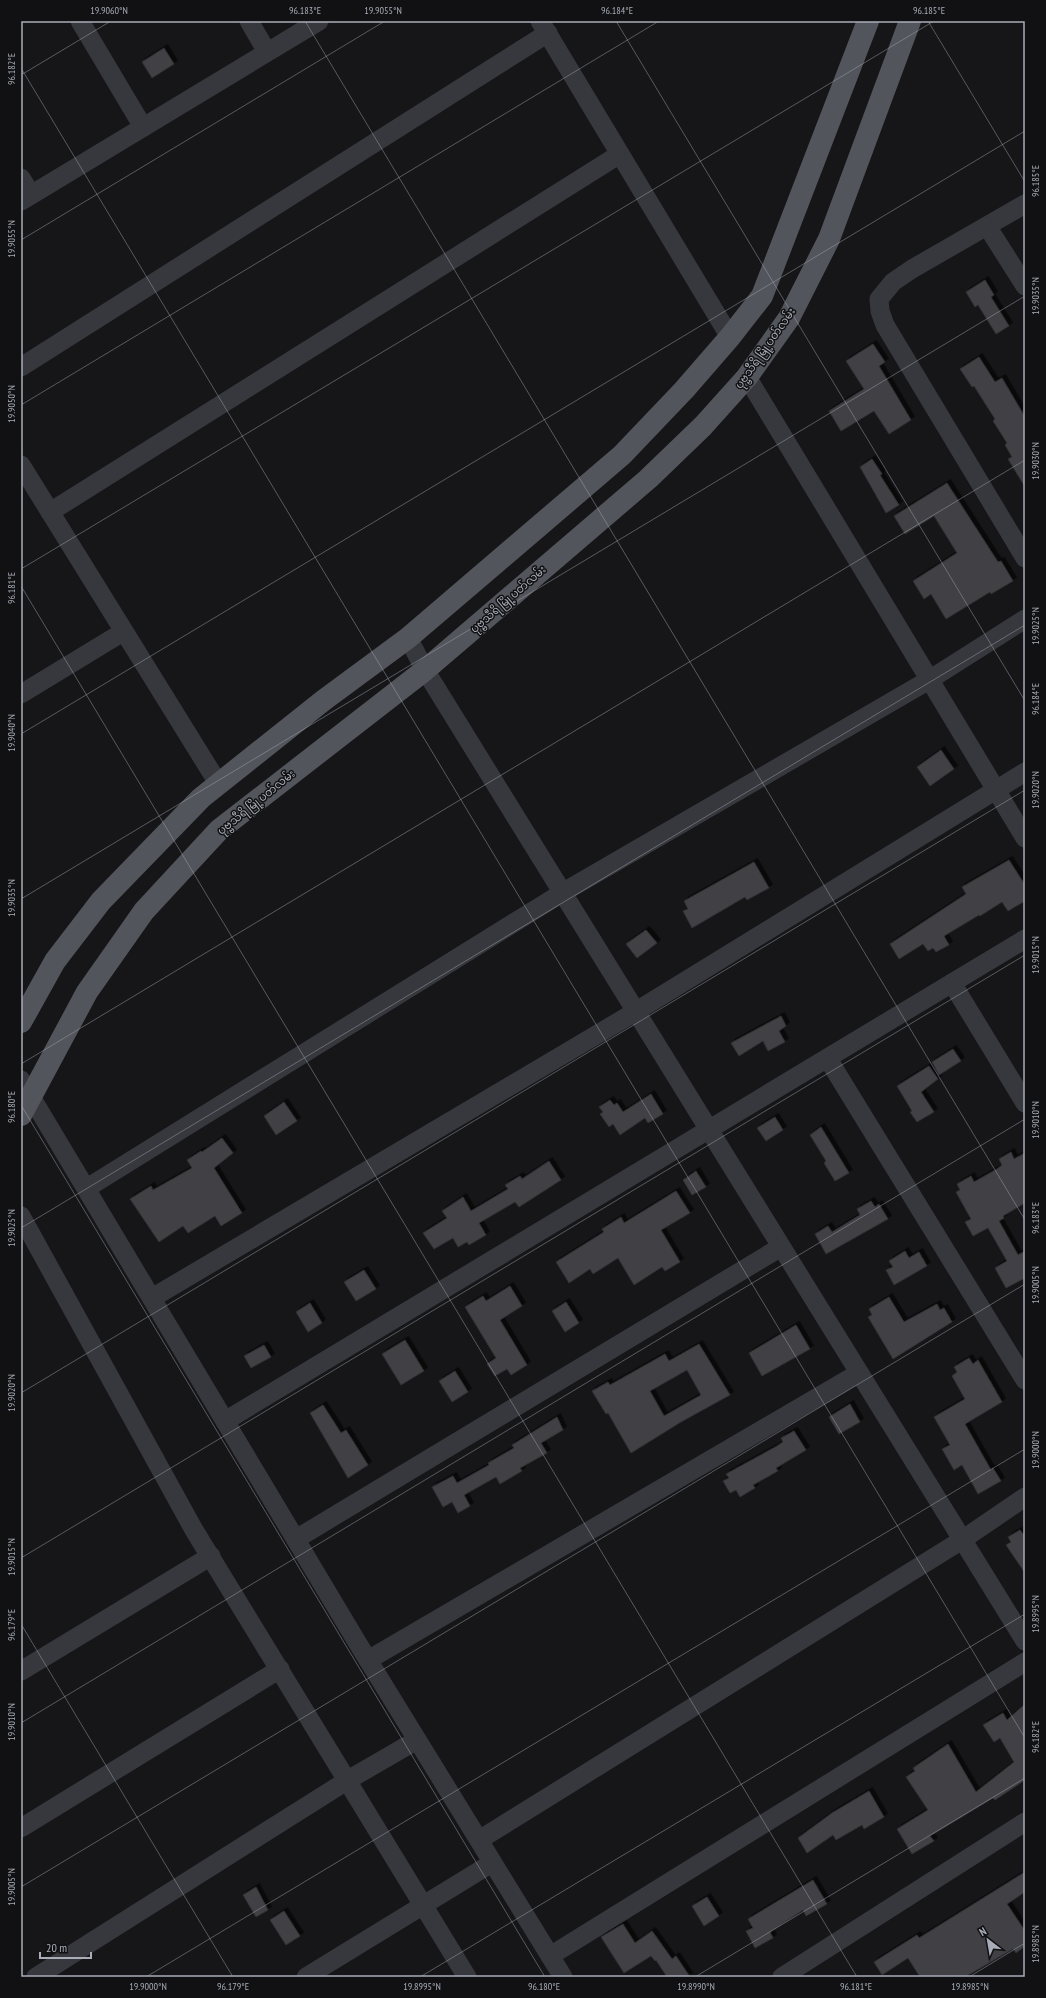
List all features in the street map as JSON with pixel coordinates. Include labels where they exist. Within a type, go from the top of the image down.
[{"type":"main road","points":[[21,1022],[55,961],[101,901],[151,848],[218,783],[324,700],[408,638],[622,455],[684,390],[730,337],[762,296],[868,21]]},
{"type":"main road","name":"ပုဗ္ဗသီရိ မြို့ပတ်လမ်း","points":[[21,1115],[26,1087],[87,992],[144,911],[219,830],[425,670],[648,479],[703,426],[747,377],[789,318],[829,239],[910,21]]},
{"type":"street","points":[[80,21],[143,127]]},
{"type":"street","points":[[249,21],[267,52]]},
{"type":"street","points":[[21,178],[26,198],[319,21]]},
{"type":"street","points":[[21,367],[544,27],[730,337]]},
{"type":"street","points":[[50,512],[620,154]]},
{"type":"street","points":[[1025,204],[912,269],[893,282],[879,298],[880,311],[885,325],[1025,558]]},
{"type":"street","points":[[988,226],[1025,286]]},
{"type":"street","points":[[747,377],[1025,838]]},
{"type":"street","points":[[21,465],[218,783]]},
{"type":"street","points":[[87,1188],[562,893],[929,680],[1025,619]]},
{"type":"street","points":[[21,694],[124,632]]},
{"type":"street","points":[[408,638],[425,670],[635,1012],[1025,1641]]},
{"type":"street","points":[[152,1298],[635,1012],[1025,772]]},
{"type":"street","points":[[225,1421],[1025,939]]},
{"type":"street","points":[[952,983],[1025,1103]]},
{"type":"street","points":[[828,1059],[1025,1380]]},
{"type":"street","points":[[26,1087],[368,1660],[563,1977]]},
{"type":"street","points":[[21,1216],[211,1556],[467,1977]]},
{"type":"street","points":[[296,1539],[781,1247]]},
{"type":"street","points":[[368,1660],[859,1373]]},
{"type":"street","points":[[479,1840],[962,1540],[1025,1497]]},
{"type":"street","points":[[21,1671],[211,1556]]},
{"type":"street","points":[[550,1956],[1025,1662]]},
{"type":"street","points":[[21,1828],[280,1669]]},
{"type":"street","points":[[36,1977],[348,1780],[417,1740]]},
{"type":"street","points":[[782,1977],[1025,1822]]},
{"type":"street","points":[[306,1977],[492,1862]]},
{"type":"building","points":[[164,48],[174,64],[152,78],[142,62]]},
{"type":"building","points":[[985,280],[994,295],[991,297],[1009,326],[996,334],[978,305],[975,307],[966,292]]},
{"type":"building","points":[[873,344],[885,362],[879,366],[911,420],[889,434],[874,411],[841,431],[829,411],[864,389],[846,361]]},
{"type":"building","points":[[979,357],[995,382],[1002,378],[1025,417],[1025,487],[1008,459],[1012,457],[1005,445],[1007,443],[993,421],[995,419],[974,386],[972,387],[960,369]]},
{"type":"building","points":[[872,459],[899,505],[886,513],[860,467]]},
{"type":"building","points":[[947,483],[998,562],[1001,561],[1013,581],[991,594],[990,592],[946,619],[931,594],[924,599],[913,581],[957,553],[934,516],[905,534],[894,516]]},
{"type":"building","points":[[941,750],[954,769],[930,786],[917,767]]},
{"type":"building","points":[[1009,860],[1025,885],[1025,901],[1008,911],[1002,902],[980,916],[979,915],[944,936],[949,945],[936,952],[933,948],[928,951],[923,944],[899,959],[890,944],[966,894],[962,887]]},
{"type":"building","points":[[754,862],[769,888],[747,900],[745,897],[692,928],[683,911],[688,909],[684,901]]},
{"type":"building","points":[[646,930],[657,943],[637,958],[626,944]]},
{"type":"building","points":[[781,1016],[786,1026],[779,1031],[785,1042],[768,1051],[763,1041],[739,1056],[731,1043]]},
{"type":"building","points":[[953,1049],[961,1061],[939,1075],[932,1062]]},
{"type":"building","points":[[929,1066],[938,1079],[921,1092],[934,1112],[917,1122],[910,1112],[912,1111],[897,1086]]},
{"type":"building","points":[[651,1094],[663,1114],[648,1123],[645,1118],[620,1135],[613,1124],[609,1127],[600,1114],[603,1112],[599,1107],[610,1100],[614,1105],[617,1103],[623,1112]]},
{"type":"building","points":[[284,1102],[297,1121],[276,1135],[264,1116]]},
{"type":"building","points":[[775,1117],[783,1130],[766,1141],[757,1128]]},
{"type":"building","points":[[821,1127],[849,1173],[835,1181],[824,1163],[826,1161],[810,1135]]},
{"type":"building","points":[[222,1138],[233,1153],[214,1168],[242,1213],[221,1226],[215,1216],[188,1233],[183,1226],[159,1242],[130,1199],[151,1186],[153,1190],[192,1168],[187,1160],[201,1151],[202,1152]]},
{"type":"building","points":[[1011,1152],[1014,1159],[1025,1153],[1025,1203],[1003,1216],[1004,1218],[999,1221],[1018,1255],[1025,1251],[1025,1278],[1006,1288],[995,1268],[1007,1261],[988,1228],[973,1236],[965,1222],[971,1219],[956,1192],[960,1190],[957,1184],[971,1176],[974,1182],[997,1169],[1002,1165],[999,1159]]},
{"type":"building","points":[[549,1161],[561,1180],[519,1207],[515,1202],[479,1223],[486,1235],[469,1245],[467,1242],[458,1247],[453,1238],[434,1249],[423,1233],[447,1218],[442,1211],[463,1197],[471,1211],[508,1189],[505,1185],[520,1176],[522,1179]]},
{"type":"building","points":[[696,1171],[706,1187],[692,1195],[683,1180]]},
{"type":"building","points":[[676,1191],[690,1213],[661,1230],[680,1262],[665,1271],[662,1267],[634,1285],[618,1258],[593,1274],[590,1269],[569,1283],[556,1262],[604,1232],[602,1229],[621,1217],[624,1223]]},
{"type":"building","points":[[871,1201],[875,1207],[879,1204],[888,1219],[826,1254],[815,1234],[828,1226],[832,1232],[860,1215],[857,1209]]},
{"type":"building","points":[[905,1251],[909,1258],[919,1252],[927,1266],[894,1285],[886,1270],[893,1267],[889,1261]]},
{"type":"building","points":[[364,1270],[376,1289],[356,1301],[344,1282]]},
{"type":"building","points":[[510,1286],[522,1306],[500,1320],[527,1365],[511,1375],[507,1369],[495,1376],[487,1364],[496,1358],[465,1307],[483,1296],[486,1301]]},
{"type":"building","points":[[889,1297],[904,1322],[937,1304],[940,1310],[944,1308],[952,1322],[893,1359],[868,1317],[872,1315],[869,1309]]},
{"type":"building","points":[[566,1302],[579,1323],[565,1332],[552,1311]]},
{"type":"building","points":[[310,1303],[322,1323],[308,1332],[296,1312]]},
{"type":"building","points":[[796,1325],[810,1349],[762,1376],[749,1353]]},
{"type":"building","points":[[405,1340],[424,1371],[401,1385],[382,1354]]},
{"type":"building","points":[[699,1344],[730,1395],[681,1422],[631,1453],[608,1413],[606,1414],[592,1391],[608,1382],[610,1385],[665,1354],[669,1361]],"holes":[[[687,1370],[701,1395],[664,1416],[650,1391]]]},
{"type":"building","points":[[264,1345],[271,1357],[251,1368],[244,1356]]},
{"type":"building","points":[[969,1358],[973,1364],[978,1360],[1002,1402],[965,1424],[991,1470],[993,1468],[1001,1481],[978,1494],[962,1465],[954,1470],[942,1449],[950,1445],[934,1417],[965,1399],[952,1376],[957,1372],[954,1367]]},
{"type":"building","points":[[455,1371],[468,1392],[452,1402],[439,1381]]},
{"type":"building","points":[[850,1404],[860,1422],[839,1434],[829,1417]]},
{"type":"building","points":[[323,1405],[341,1433],[346,1430],[368,1465],[348,1478],[310,1413]]},
{"type":"building","points":[[557,1417],[563,1430],[541,1443],[547,1453],[520,1468],[522,1471],[500,1484],[496,1477],[464,1495],[470,1506],[458,1513],[452,1502],[443,1507],[432,1487],[453,1476],[457,1483],[489,1465],[488,1463],[514,1448],[512,1445]]},
{"type":"building","points":[[794,1431],[806,1450],[776,1468],[778,1471],[753,1485],[755,1488],[740,1497],[736,1490],[730,1493],[723,1481],[729,1478],[726,1474],[777,1446],[783,1442],[781,1438]]},
{"type":"building","points":[[1020,1530],[1023,1534],[1025,1533],[1025,1573],[1006,1545],[1011,1542],[1008,1537]]},
{"type":"building","points":[[1025,1704],[1025,1780],[995,1800],[993,1798],[930,1836],[934,1841],[912,1854],[897,1829],[928,1810],[906,1777],[915,1771],[913,1768],[948,1744],[976,1792],[1014,1762],[1000,1738],[994,1742],[983,1725],[1003,1713],[1007,1720]]},
{"type":"building","points":[[869,1791],[884,1817],[864,1829],[862,1825],[836,1840],[833,1835],[807,1853],[798,1838],[832,1813]]},
{"type":"building","points":[[1025,1872],[1025,1892],[1007,1904],[1025,1931],[1025,1946],[1016,1953],[1013,1949],[965,1977],[920,1977],[908,1958],[882,1975],[874,1962],[917,1935],[919,1938]]},
{"type":"building","points":[[813,1880],[827,1904],[806,1916],[803,1910],[770,1932],[773,1938],[755,1948],[746,1931],[753,1928],[748,1919]]},
{"type":"building","points":[[256,1887],[268,1910],[256,1917],[243,1895]]},
{"type":"building","points":[[707,1897],[719,1916],[704,1926],[692,1906]]},
{"type":"building","points":[[284,1911],[300,1936],[286,1945],[270,1920]]},
{"type":"building","points":[[623,1924],[635,1943],[652,1931],[672,1959],[676,1956],[690,1977],[667,1977],[656,1960],[655,1961],[651,1956],[624,1973],[601,1937]]}]
